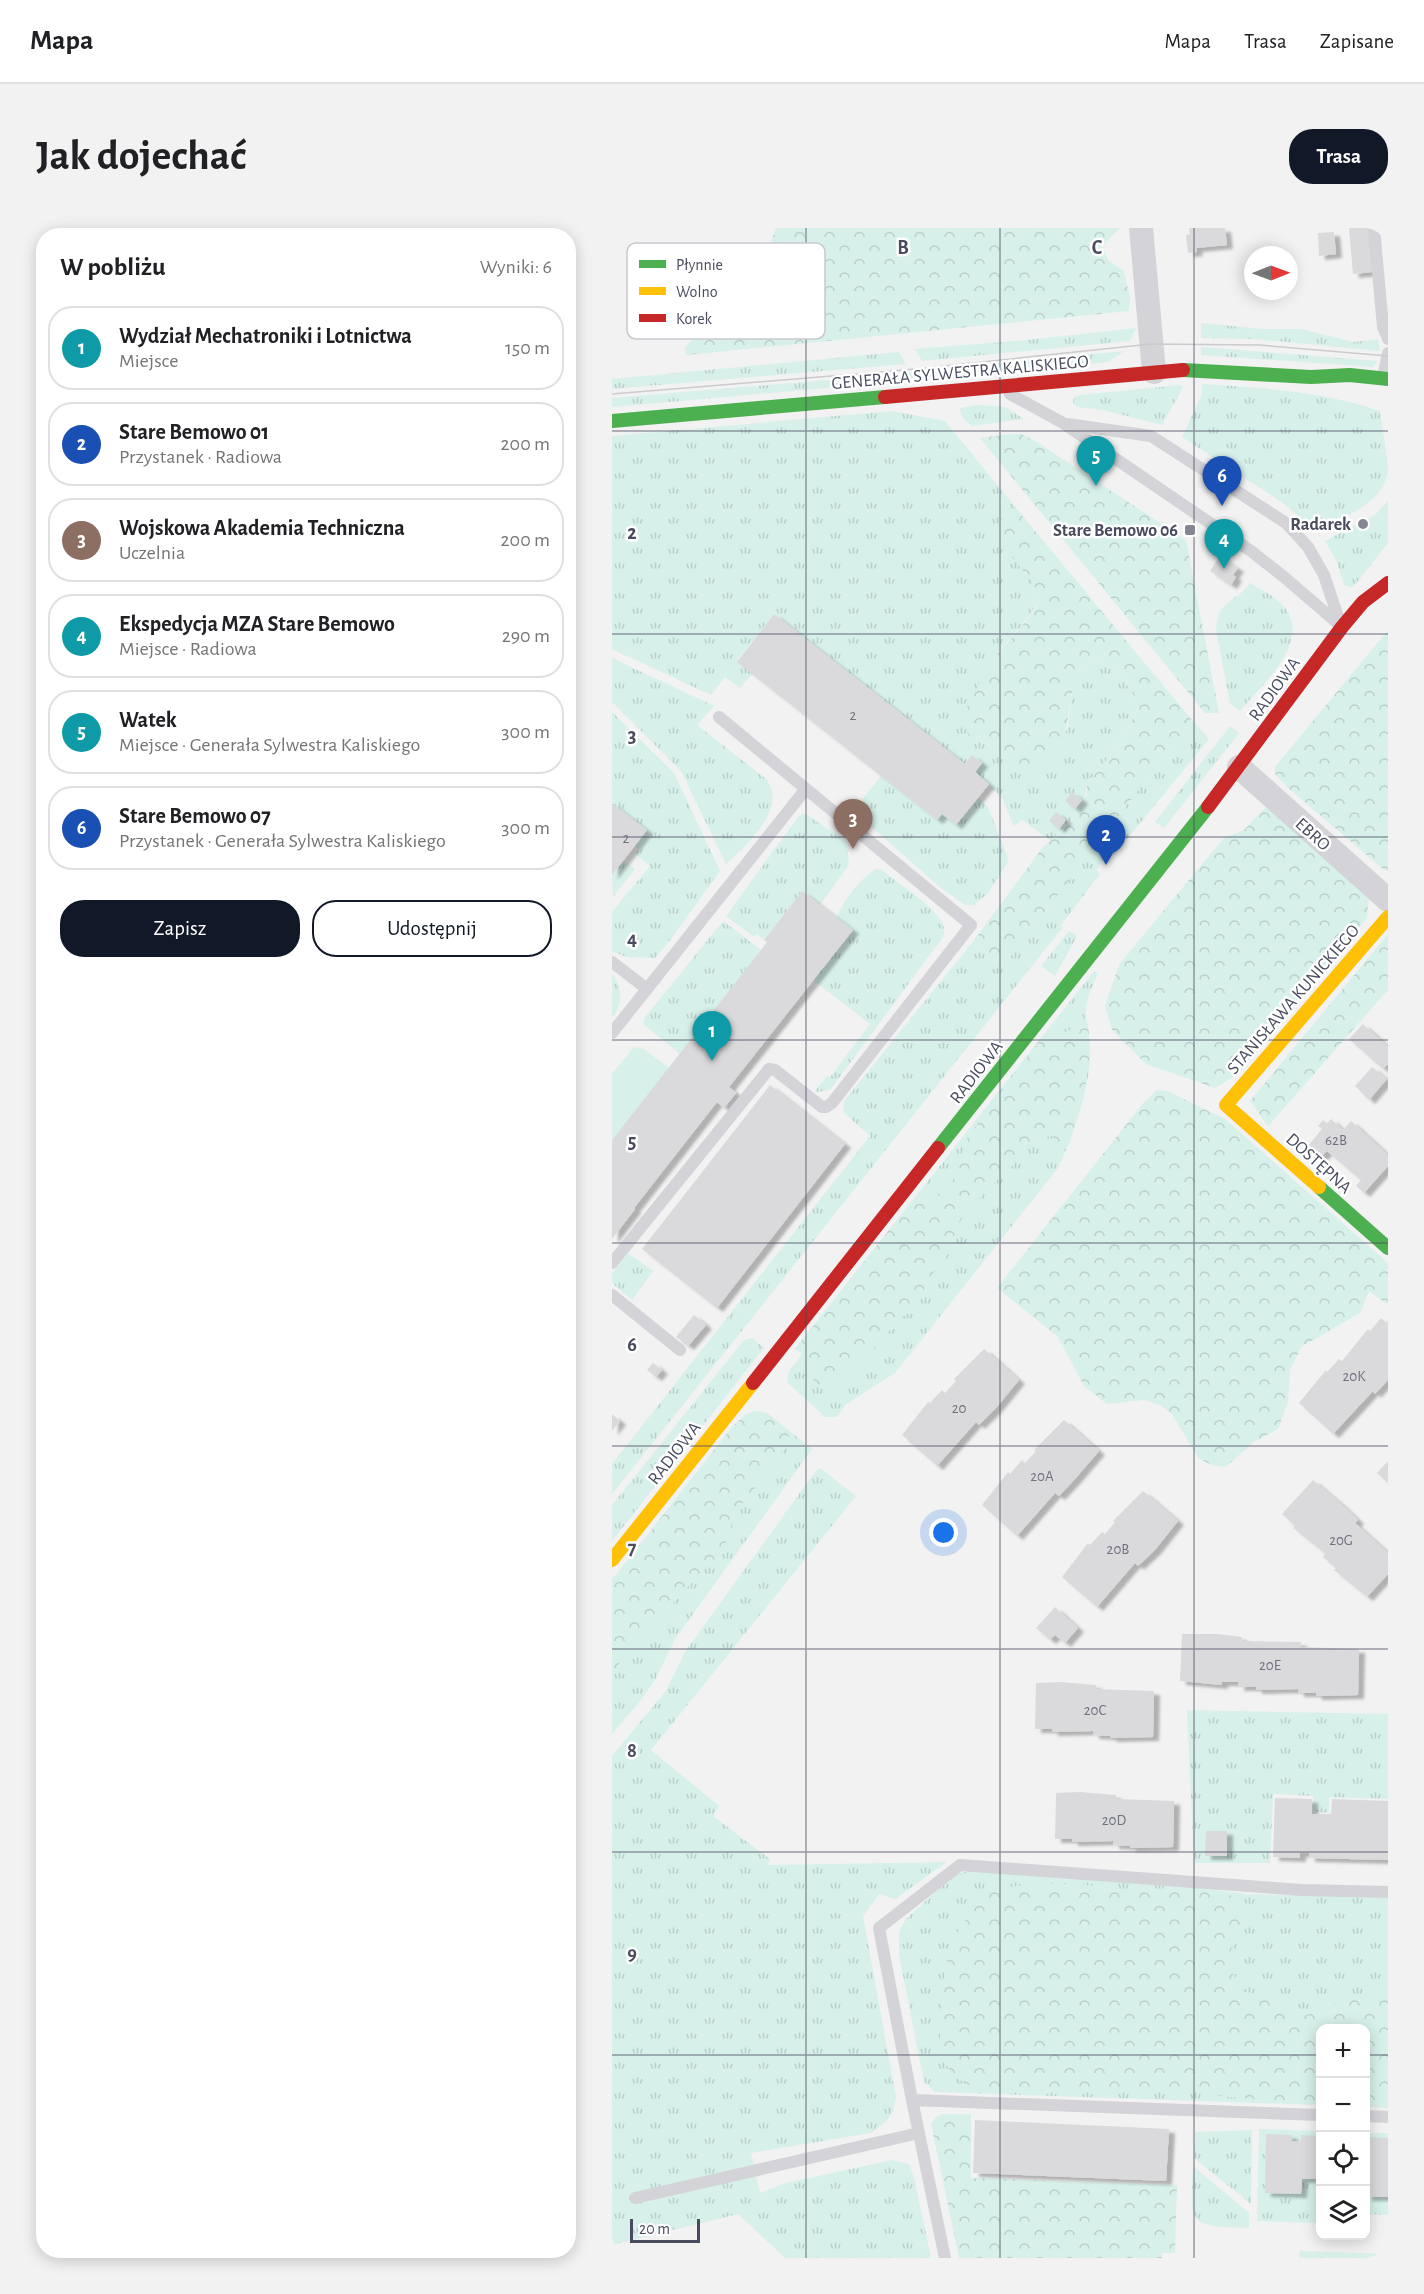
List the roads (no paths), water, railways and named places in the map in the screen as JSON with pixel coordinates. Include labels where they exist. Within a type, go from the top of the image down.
[{"type":"street","points":[[1141,228],[1154,372]]},
{"type":"street","name":"GENERAŁA SYLWESTRA KALISKIEGO","points":[[612,421],[1193,369],[1311,377],[1350,375],[1386,379]]},
{"type":"street","name":"GENERAŁA SYLWESTRA KALISKIEGO","points":[[1311,377],[1345,390]]},
{"type":"street","name":"RADIOWA","points":[[1363,602],[1370,581],[1376,574]]},
{"type":"street","name":"RADIOWA","points":[[612,1560],[1239,767],[1342,627],[1363,602],[1388,583]]},
{"type":"street","name":"EBRO","points":[[1239,767],[1388,900]]},
{"type":"street","name":"STANISŁAWA KUNICKIEGO","points":[[1226,1105],[1388,917]]},
{"type":"street","name":"DOSTĘPNA","points":[[1226,1105],[1388,1248]]},
{"type":"lane","points":[[1374,228],[1383,327],[1388,339]]},
{"type":"lane","points":[[1386,379],[1388,353]]},
{"type":"lane","points":[[998,388],[1063,423],[1251,551],[1284,576],[1342,627]]},
{"type":"lane","points":[[1063,423],[1151,436],[1286,523],[1308,547],[1324,575],[1342,627]]},
{"type":"lane","points":[[612,1263],[769,1069],[775,1070],[822,1107],[832,1104],[971,925],[719,717]]},
{"type":"lane","points":[[612,1032],[805,790]]},
{"type":"lane","points":[[612,962],[646,989]]},
{"type":"lane","points":[[612,1294],[680,1350]]},
{"type":"lane","points":[[945,2258],[879,1928],[960,1865],[1302,1890],[1388,1892]]},
{"type":"lane","points":[[912,2100],[1316,2115]]},
{"type":"lane","points":[[1370,2116],[1388,2117]]},
{"type":"lane","points":[[635,2198],[919,2133]]},
{"type":"tram line","points":[[612,394],[916,369],[1151,344],[1259,345],[1388,356]]},
{"type":"place","name":"Watek","points":[[1096,486]]},
{"type":"place","name":"Stare Bemowo 07","points":[[1222,506]]},
{"type":"place","name":"Radarek","points":[[1363,524]]},
{"type":"place","name":"Stare Bemowo 06","points":[[1190,530]]},
{"type":"place","name":"Ekspedycja MZA Stare Bemowo","points":[[1224,569]]},
{"type":"place","name":"Wojskowa Akademia Techniczna","points":[[853,849]]},
{"type":"place","name":"Stare Bemowo 01","points":[[1106,865]]},
{"type":"place","name":"Wydział Mechatroniki i Lotnictwa","points":[[712,1061]]}]
